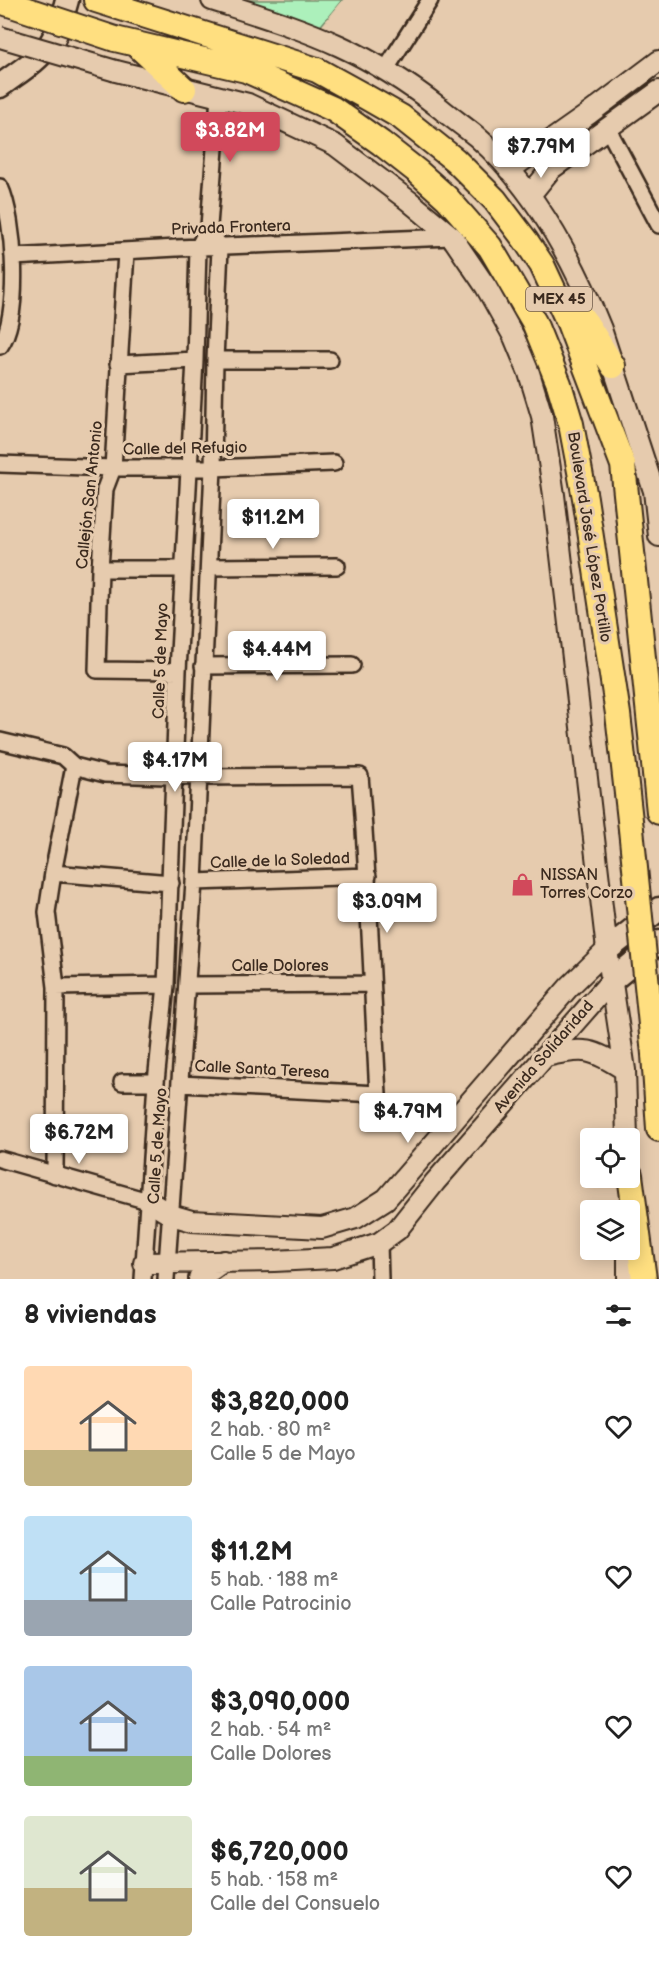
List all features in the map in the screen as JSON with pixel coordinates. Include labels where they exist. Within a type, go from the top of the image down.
[{"type":"main road","points":[[0,86],[32,62],[50,44],[62,19],[67,0]]},
{"type":"main road","name":"MEX 45","points":[[96,0],[317,70],[401,117],[428,137],[477,180],[509,218],[542,265],[569,323],[623,465],[659,812]]},
{"type":"main road","name":"Boulevard José López Portillo","points":[[1,1],[125,41],[246,70],[333,109],[381,142],[447,198],[490,247],[507,274],[534,322],[549,356],[571,424],[585,498],[618,714],[654,1054],[659,1129]]},
{"type":"main road","points":[[125,41],[184,88]]},
{"type":"main road","points":[[542,265],[586,323],[613,366]]},
{"type":"main road","name":"Avenida Solidaridad","points":[[607,950],[659,909]]},
{"type":"main road","name":"Avenida Solidaridad","points":[[611,981],[659,942]]},
{"type":"main road","points":[[631,1188],[644,1279]]},
{"type":"street","points":[[212,0],[282,23],[340,46],[386,69],[477,137],[530,195],[574,266],[601,328],[654,491],[659,536]]},
{"type":"street","points":[[386,69],[430,0]]},
{"type":"street","points":[[0,37],[116,71],[248,104],[335,146],[409,201],[452,237],[486,287],[514,337],[529,373],[542,416],[565,580],[607,950],[625,1070],[627,1128]]},
{"type":"street","points":[[509,170],[659,61]]},
{"type":"street","points":[[530,195],[551,169],[659,92]]},
{"type":"street","name":"Calle 5 de Mayo","points":[[143,1271],[156,1082],[166,985],[178,671],[195,360],[198,248],[209,226],[219,97]]},
{"type":"street","points":[[608,129],[659,225]]},
{"type":"street","points":[[0,187],[10,221],[13,257],[12,308],[4,340],[0,346]]},
{"type":"street","name":"Calle 5 de Mayo","points":[[167,1270],[194,882],[213,468],[220,248],[209,226]]},
{"type":"street","name":"Privada Frontera","points":[[13,257],[452,237]]},
{"type":"street","name":"Callejón San Antonio","points":[[126,252],[113,468],[105,489],[96,670],[178,671]]},
{"type":"street","points":[[118,364],[195,360]]},
{"type":"street","points":[[215,360],[330,360]]},
{"type":"street","name":"Calle del Refugio","points":[[0,464],[113,468],[213,468],[334,463]]},
{"type":"street","points":[[209,567],[337,566]]},
{"type":"street","points":[[100,569],[183,569]]},
{"type":"street","points":[[203,666],[352,665]]},
{"type":"street","points":[[0,741],[63,756],[74,766],[105,774],[175,777],[360,776],[368,876],[372,984]]},
{"type":"street","points":[[55,1175],[56,987],[47,912],[74,766]]},
{"type":"street","points":[[53,873],[171,883]]},
{"type":"street","name":"Calle de la Soledad","points":[[194,882],[368,876]]},
{"type":"street","name":"Avenida Solidaridad","points":[[148,1202],[171,1215],[192,1221],[322,1228],[356,1218],[386,1199],[569,987],[607,950]]},
{"type":"street","name":"Avenida Solidaridad","points":[[143,1271],[224,1262],[333,1258],[379,1244],[397,1230],[435,1182],[611,981]]},
{"type":"street","name":"Calle Dolores","points":[[187,985],[372,984]]},
{"type":"street","name":"Calle Santa Teresa","points":[[180,1084],[378,1094],[372,984]]},
{"type":"street","points":[[56,987],[166,985]]},
{"type":"street","points":[[546,1056],[576,1049],[602,1055],[625,1070]]},
{"type":"street","points":[[122,1082],[156,1082]]},
{"type":"street","points":[[0,1159],[148,1202]]},
{"type":"street","points":[[379,1244],[380,1279]]},
{"type":"street","points":[[628,1260],[628,1279]]},
{"type":"street","points":[[199,1279],[224,1262]]},
{"type":"green space","points":[[245,0],[342,0],[318,29]]},
{"type":"place","name":"NISSAN Torres Corzo","points":[[522,884]]}]
